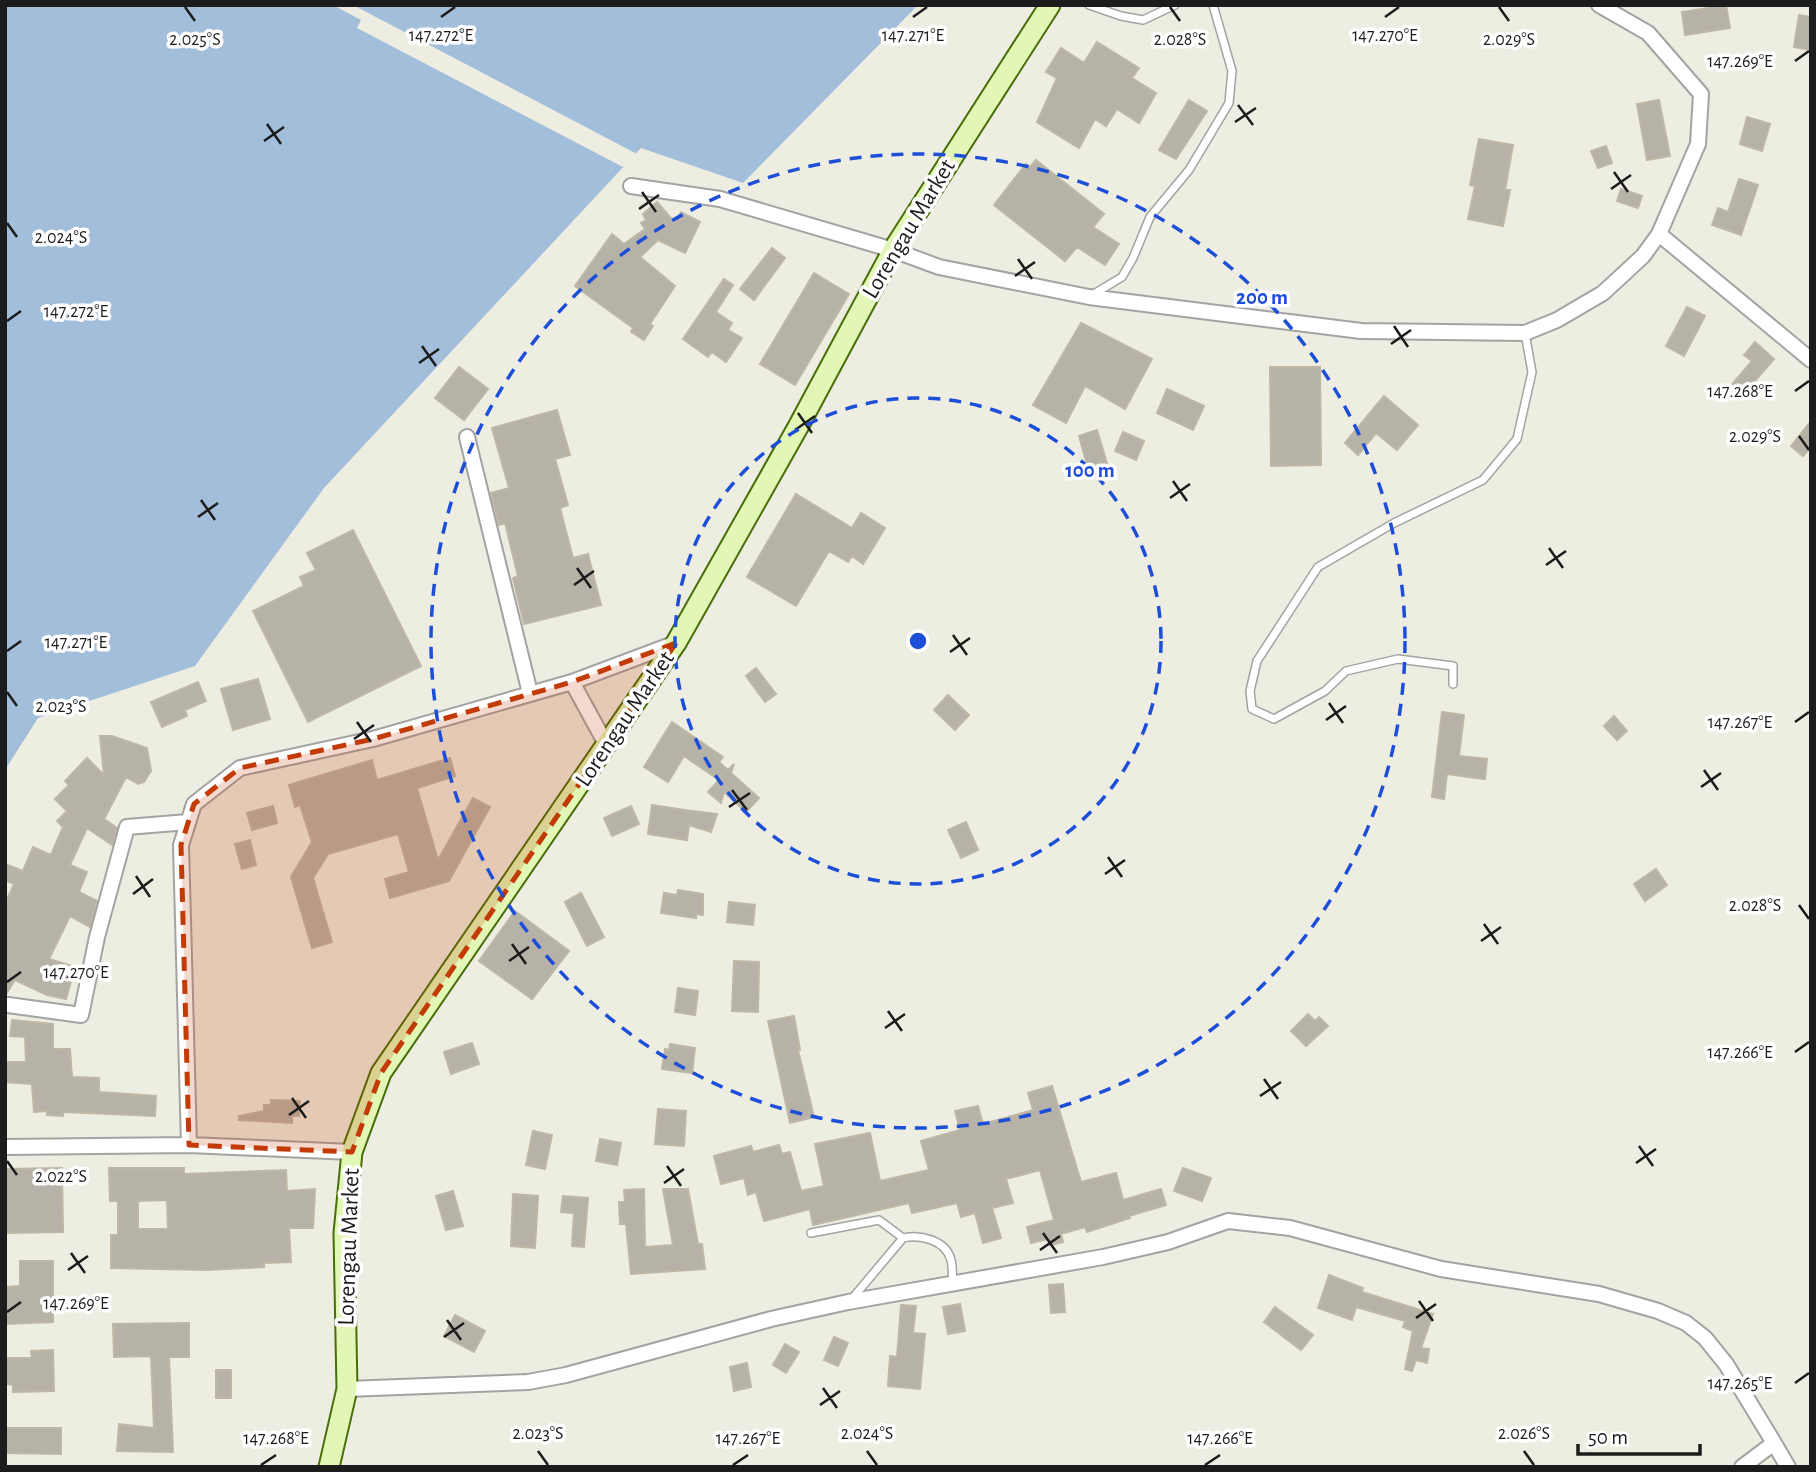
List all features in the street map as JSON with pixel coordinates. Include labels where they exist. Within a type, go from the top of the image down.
[{"type":"main road","name":"Lorengau Market","points":[[329,1467],[347,1389],[344,1233],[352,1152],[382,1073],[676,643],[765,487],[893,250],[1050,5]]},
{"type":"street","points":[[631,186],[719,199],[893,250],[939,267],[1089,297],[1361,331],[1525,333],[1558,320],[1603,293],[1643,256],[1659,234],[1698,144],[1701,94],[1648,33],[1599,5]]},
{"type":"street","points":[[1659,234],[1811,360]]},
{"type":"street","points":[[467,438],[530,692]]},
{"type":"street","points":[[189,1145],[181,845],[194,804],[240,768],[373,738],[572,682],[676,643]]},
{"type":"street","points":[[572,682],[607,746]]},
{"type":"street","points":[[8,1005],[81,1015],[97,937],[127,827],[188,822]]},
{"type":"street","points":[[5,1147],[189,1145],[352,1152]]},
{"type":"street","points":[[347,1389],[528,1382],[566,1375],[771,1319],[848,1302],[1103,1257],[1168,1242],[1228,1221],[1290,1228],[1441,1269],[1599,1294],[1658,1311],[1686,1323],[1705,1338],[1726,1364],[1788,1467]]},
{"type":"street","points":[[1742,1467],[1774,1443]]},
{"type":"lane","points":[[1089,5],[1143,20],[1175,5]]},
{"type":"lane","points":[[1089,297],[1122,277],[1150,217],[1189,170],[1229,103],[1232,71],[1213,5]]},
{"type":"lane","points":[[1453,684],[1453,666],[1398,659],[1346,671],[1325,691],[1274,719],[1252,709],[1250,691],[1257,661],[1318,567],[1394,523],[1483,480],[1517,439],[1532,372],[1525,333]]},
{"type":"lane","points":[[811,1234],[879,1220],[903,1238]]},
{"type":"lane","points":[[848,1302],[903,1238],[915,1235],[925,1237],[943,1247],[952,1261],[953,1284]]},
{"type":"highlighted area","points":[[676,643],[381,1073],[352,1152],[189,1145],[181,845],[194,804],[240,768],[373,739],[572,682]]},
{"type":"water","points":[[5,5],[918,5],[743,183],[641,148],[324,488],[195,666],[38,718],[5,770]]},
{"type":"pier","points":[[333,5],[353,5],[637,154],[623,167],[357,28],[361,20]]},
{"type":"building","points":[[1708,5],[1726,5],[1730,28],[1685,35],[1682,12],[1708,8]]},
{"type":"building","points":[[1799,15],[1811,17],[1811,50],[1794,47]]},
{"type":"building","points":[[1097,42],[1139,68],[1132,78],[1156,93],[1139,123],[1117,109],[1106,126],[1095,119],[1079,148],[1037,122],[1057,78],[1046,72],[1061,48],[1084,63]]},
{"type":"building","points":[[1189,100],[1207,111],[1176,159],[1159,150]]},
{"type":"building","points":[[1659,100],[1670,156],[1647,160],[1637,104]]},
{"type":"building","points":[[1747,117],[1770,124],[1762,151],[1740,144]]},
{"type":"building","points":[[1479,139],[1513,145],[1505,190],[1510,190],[1503,226],[1468,219],[1475,186],[1470,185]]},
{"type":"building","points":[[1606,146],[1612,163],[1598,168],[1591,151]]},
{"type":"building","points":[[1036,160],[1104,214],[1093,227],[1119,244],[1105,265],[1077,247],[1065,261],[994,205],[1026,164],[1030,167]]},
{"type":"building","points":[[1739,179],[1758,185],[1741,235],[1712,225],[1718,208],[1728,212]]},
{"type":"building","points":[[1621,189],[1642,196],[1638,208],[1617,201]]},
{"type":"building","points":[[657,202],[675,223],[681,212],[700,222],[685,253],[658,240],[640,257],[675,286],[650,324],[653,326],[644,340],[631,332],[633,328],[575,286],[612,234],[624,244],[645,229],[641,223],[646,220],[643,214]]},
{"type":"building","points":[[772,248],[785,258],[754,300],[740,289]]},
{"type":"building","points":[[814,273],[849,294],[795,385],[760,364]]},
{"type":"building","points":[[724,279],[733,285],[716,312],[732,323],[728,330],[742,338],[726,362],[712,352],[708,357],[683,339]]},
{"type":"building","points":[[1687,307],[1705,316],[1684,356],[1666,346]]},
{"type":"building","points":[[1081,323],[1152,359],[1125,409],[1085,386],[1066,423],[1033,405]]},
{"type":"building","points":[[1755,342],[1774,359],[1740,398],[1729,388],[1752,361],[1744,355]]},
{"type":"building","points":[[459,367],[488,389],[464,420],[435,398]]},
{"type":"building","points":[[1270,367],[1320,367],[1321,465],[1271,466]]},
{"type":"building","points":[[1167,389],[1204,406],[1193,430],[1157,413]]},
{"type":"building","points":[[1384,396],[1418,425],[1397,450],[1376,433],[1358,455],[1345,443]]},
{"type":"building","points":[[557,410],[570,455],[555,459],[568,505],[560,508],[573,558],[588,554],[601,605],[524,624],[513,578],[518,576],[505,523],[499,525],[491,493],[509,488],[492,428]]},
{"type":"building","points":[[1811,421],[1811,447],[1803,456],[1791,446]]},
{"type":"building","points":[[1097,430],[1108,467],[1089,472],[1079,436]]},
{"type":"building","points":[[1123,432],[1144,441],[1136,460],[1115,451]]},
{"type":"building","points":[[796,494],[852,528],[861,513],[885,528],[863,564],[852,556],[848,562],[829,551],[796,606],[747,577]]},
{"type":"building","points":[[353,530],[421,666],[308,722],[253,611],[304,586],[300,577],[316,570],[307,553]]},
{"type":"building","points":[[756,668],[776,694],[765,702],[746,676]]},
{"type":"building","points":[[258,679],[270,719],[233,730],[221,689]]},
{"type":"building","points":[[198,682],[206,701],[185,710],[187,716],[162,727],[151,702]]},
{"type":"building","points":[[948,695],[969,715],[955,730],[934,710]]},
{"type":"building","points":[[1442,712],[1464,715],[1459,756],[1487,759],[1485,779],[1447,774],[1444,799],[1432,797]]},
{"type":"building","points":[[1614,716],[1627,731],[1617,740],[1604,726]]},
{"type":"building","points":[[672,722],[723,757],[719,762],[728,770],[734,764],[731,773],[759,798],[746,812],[724,792],[721,803],[708,792],[719,780],[684,756],[668,782],[644,767]]},
{"type":"building","points":[[100,736],[112,736],[147,748],[151,771],[144,782],[138,784],[126,777],[104,819],[117,828],[112,845],[87,828],[70,865],[87,872],[79,892],[97,901],[90,927],[70,916],[49,959],[75,967],[66,999],[47,995],[15,980],[5,996],[5,904],[14,884],[5,880],[5,864],[23,871],[33,847],[51,855],[63,827],[57,821],[67,811],[55,799],[69,785],[65,781],[87,758],[104,775]]},
{"type":"building","points":[[450,758],[455,776],[417,788],[438,860],[473,798],[490,807],[449,881],[390,898],[385,879],[409,872],[398,834],[328,854],[313,878],[332,942],[312,948],[291,877],[312,842],[300,805],[295,807],[289,785],[372,760],[377,780]]},
{"type":"building","points":[[652,805],[717,814],[711,832],[689,825],[687,840],[648,834]]},
{"type":"building","points":[[273,806],[277,823],[252,830],[247,813]]},
{"type":"building","points":[[631,806],[639,824],[612,836],[604,818]]},
{"type":"building","points":[[966,822],[978,850],[961,858],[948,830]]},
{"type":"building","points":[[250,840],[256,865],[242,869],[235,844]]},
{"type":"building","points":[[1656,869],[1667,885],[1645,901],[1634,884]]},
{"type":"building","points":[[678,890],[703,894],[703,915],[696,914],[696,918],[661,913],[664,893],[677,895]]},
{"type":"building","points":[[581,893],[604,937],[587,946],[565,902]]},
{"type":"building","points":[[729,902],[755,905],[753,925],[727,922]]},
{"type":"building","points":[[515,911],[569,951],[532,999],[479,961]]},
{"type":"building","points":[[734,961],[759,962],[758,1012],[732,1011]]},
{"type":"building","points":[[678,988],[698,991],[695,1015],[675,1012]]},
{"type":"building","points":[[1308,1014],[1315,1021],[1319,1017],[1328,1026],[1306,1046],[1291,1031]]},
{"type":"building","points":[[794,1016],[798,1050],[814,1117],[790,1123],[768,1021]]},
{"type":"building","points":[[12,1020],[53,1024],[53,1049],[70,1049],[72,1077],[99,1078],[99,1092],[156,1096],[155,1116],[63,1112],[63,1116],[47,1115],[47,1111],[34,1112],[32,1084],[5,1082],[5,1062],[26,1062],[25,1037],[10,1036]]},
{"type":"building","points":[[472,1043],[479,1064],[451,1074],[444,1052]]},
{"type":"building","points":[[670,1044],[695,1048],[692,1073],[662,1069],[665,1049],[669,1050]]},
{"type":"building","points":[[1052,1086],[1081,1182],[1116,1173],[1123,1200],[1161,1189],[1166,1205],[1087,1232],[1085,1227],[1061,1234],[1063,1242],[1050,1245],[1048,1239],[1031,1243],[1027,1227],[1054,1220],[1040,1170],[1006,1179],[1013,1203],[992,1208],[1001,1238],[983,1243],[975,1213],[961,1217],[957,1203],[912,1213],[909,1203],[813,1225],[810,1209],[764,1221],[756,1192],[748,1195],[744,1178],[721,1184],[714,1156],[751,1146],[753,1152],[779,1145],[782,1154],[790,1152],[801,1191],[824,1186],[815,1144],[870,1133],[880,1181],[929,1170],[921,1141],[960,1130],[955,1111],[978,1106],[983,1124],[1033,1110],[1028,1093]]},
{"type":"building","points":[[271,1100],[300,1101],[299,1116],[292,1116],[292,1123],[239,1120],[239,1116],[264,1111],[264,1105],[271,1105]]},
{"type":"building","points":[[658,1109],[686,1111],[684,1146],[655,1144]]},
{"type":"building","points":[[533,1131],[552,1135],[545,1169],[526,1165]]},
{"type":"building","points":[[600,1139],[621,1143],[617,1165],[596,1161]]},
{"type":"building","points":[[62,1168],[63,1232],[5,1233],[5,1169]]},
{"type":"building","points":[[109,1168],[184,1168],[184,1174],[286,1170],[287,1191],[315,1189],[313,1228],[289,1228],[291,1262],[264,1263],[264,1267],[206,1270],[111,1268],[111,1235],[118,1235],[118,1201],[110,1201]],"holes":[[[167,1200],[168,1229],[138,1229],[138,1201]]]},
{"type":"building","points":[[1183,1168],[1211,1178],[1202,1201],[1174,1191]]},
{"type":"building","points":[[644,1189],[645,1247],[673,1245],[663,1189],[688,1189],[698,1244],[702,1244],[705,1269],[631,1274],[626,1224],[620,1224],[619,1202],[625,1202],[624,1190]]},
{"type":"building","points":[[453,1191],[463,1226],[446,1230],[436,1196]]},
{"type":"building","points":[[513,1194],[538,1196],[535,1248],[511,1246]]},
{"type":"building","points":[[563,1196],[588,1198],[584,1247],[572,1246],[574,1213],[561,1212]]},
{"type":"building","points":[[20,1261],[53,1261],[53,1322],[5,1324],[5,1287],[20,1286]]},
{"type":"building","points":[[1329,1275],[1363,1288],[1362,1292],[1433,1314],[1421,1348],[1429,1349],[1427,1363],[1416,1360],[1412,1371],[1405,1369],[1413,1331],[1403,1327],[1405,1321],[1356,1307],[1352,1320],[1318,1308]]},
{"type":"building","points":[[1063,1284],[1065,1312],[1051,1313],[1049,1285]]},
{"type":"building","points":[[960,1304],[965,1331],[948,1334],[943,1307]]},
{"type":"building","points":[[901,1305],[916,1306],[913,1333],[925,1334],[920,1389],[888,1386],[890,1356],[897,1357]]},
{"type":"building","points":[[1275,1307],[1313,1335],[1301,1350],[1264,1322]]},
{"type":"building","points":[[455,1315],[485,1331],[474,1352],[444,1336]]},
{"type":"building","points":[[189,1323],[189,1357],[169,1357],[173,1452],[117,1451],[119,1424],[154,1428],[151,1356],[114,1357],[113,1324]]},
{"type":"building","points":[[834,1337],[848,1343],[838,1366],[824,1360]]},
{"type":"building","points":[[785,1344],[799,1352],[786,1373],[773,1365]]},
{"type":"building","points":[[53,1350],[54,1391],[13,1392],[13,1385],[6,1384],[6,1358],[32,1358],[31,1351]]},
{"type":"building","points":[[747,1363],[751,1387],[734,1391],[730,1367]]},
{"type":"building","points":[[216,1370],[231,1370],[231,1398],[216,1398]]},
{"type":"building","points":[[5,1428],[61,1428],[61,1454],[5,1453]]}]
